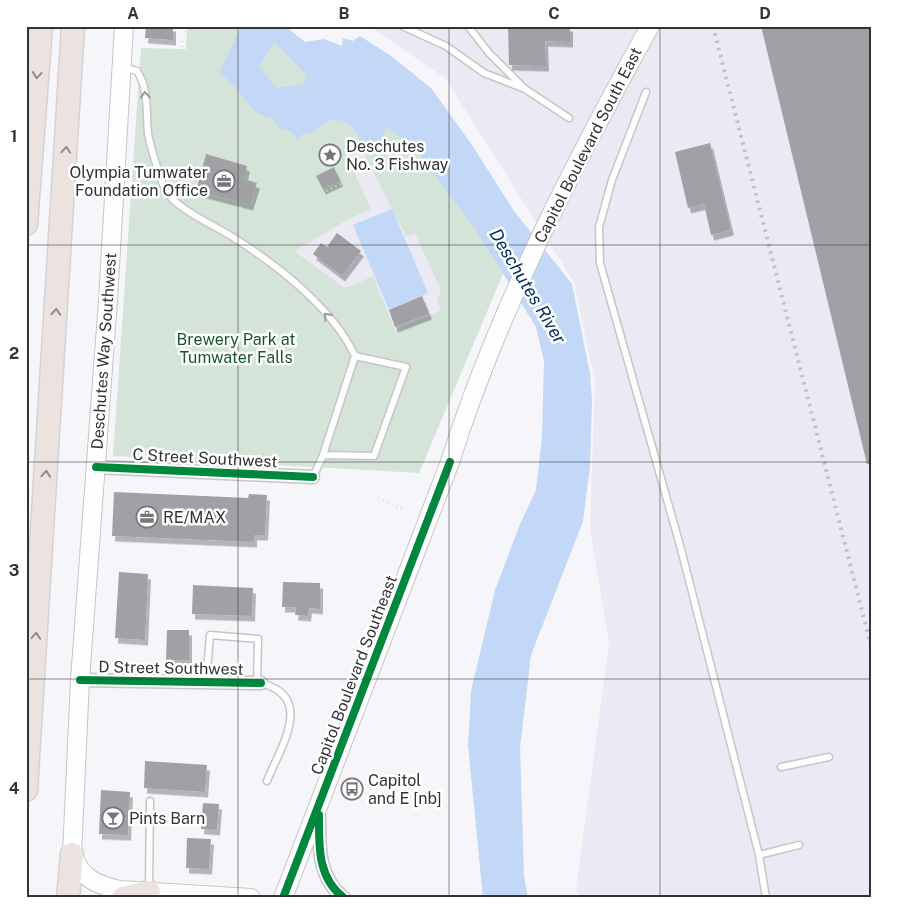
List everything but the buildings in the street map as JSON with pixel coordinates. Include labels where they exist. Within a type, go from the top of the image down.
[{"type":"highway","points":[[26,224],[41,26]]},
{"type":"highway","points":[[26,790],[73,26]]},
{"type":"highway","points":[[68,898],[72,854]]},
{"type":"highway","points":[[122,898],[148,892]]},
{"type":"main road","name":"Deschutes Way Southwest","points":[[72,854],[80,680],[96,467],[124,26]]},
{"type":"main road","name":"Capitol Boulevard South East","points":[[450,462],[469,403],[549,220],[650,26]]},
{"type":"main road","name":"Capitol Boulevard Southeast","points":[[283,898],[450,462]]},
{"type":"main road","points":[[72,854],[76,867],[88,880],[120,890],[184,896],[251,898]]},
{"type":"street","name":"C Street Southwest","points":[[96,467],[313,477]]},
{"type":"street","name":"D Street Southwest","points":[[80,680],[259,683]]},
{"type":"street","points":[[319,808],[321,864],[329,881],[344,898]]},
{"type":"lane","points":[[402,26],[446,46],[484,73],[525,89]]},
{"type":"lane","points":[[468,26],[489,53],[525,89],[569,118]]},
{"type":"lane","points":[[122,67],[137,71],[143,81],[148,136],[166,192],[176,202],[255,252],[306,294],[336,326],[355,356],[406,367],[374,456],[323,455]]},
{"type":"lane","points":[[646,92],[612,180],[599,227],[600,263],[681,549],[759,856],[766,898]]},
{"type":"lane","points":[[313,477],[323,455],[355,356]]},
{"type":"lane","points":[[206,682],[210,635],[258,638],[259,683],[275,686],[284,693],[290,703],[288,728],[267,780]]},
{"type":"lane","points":[[781,767],[828,757]]},
{"type":"lane","points":[[148,892],[150,801]]},
{"type":"lane","points":[[759,856],[799,845]]},
{"type":"path","points":[[156,160],[164,139],[186,26]]},
{"type":"path","points":[[203,26],[194,72],[195,111],[200,145],[202,150],[225,158]]},
{"type":"path","points":[[225,26],[234,33]]},
{"type":"path","points":[[214,76],[237,26]]},
{"type":"path","points":[[196,59],[214,76],[223,91],[305,172]]},
{"type":"path","points":[[160,172],[195,111]]},
{"type":"path","points":[[197,117],[221,127],[237,138],[245,154]]},
{"type":"path","points":[[200,145],[213,140],[226,142],[240,153]]},
{"type":"path","points":[[168,161],[202,150]]},
{"type":"path","points":[[192,200],[206,152]]},
{"type":"path","points":[[276,244],[316,231],[367,205],[343,154],[305,172]]},
{"type":"path","points":[[291,238],[305,172]]},
{"type":"path","points":[[298,203],[355,178]]},
{"type":"path","points":[[257,183],[273,193],[277,200],[281,218],[287,225],[294,226]]},
{"type":"path","points":[[237,222],[241,205]]},
{"type":"path","points":[[378,498],[404,510]]},
{"type":"shaded area","points":[[369,26],[872,26],[872,898],[581,898],[576,890],[609,643],[590,529],[595,382],[574,282],[445,78]]},
{"type":"shaded area","points":[[360,142],[406,237],[415,234],[441,290],[441,310],[394,330],[373,276],[345,288],[295,250],[347,220],[371,209],[344,148]]},
{"type":"green space","name":"Brewery Park at Tumwater Falls","points":[[187,26],[279,26],[396,103],[511,255],[419,473],[113,456],[141,48],[186,49]],"holes":[[[359,143],[406,237],[415,234],[441,290],[437,300],[441,310],[395,330],[373,276],[345,288],[295,251],[347,220],[371,209],[344,149]]]},
{"type":"water","name":"Deschutes River","points":[[241,26],[285,26],[305,42],[324,39],[342,46],[343,38],[353,41],[360,36],[391,56],[431,88],[472,145],[514,211],[572,284],[590,374],[592,401],[590,466],[583,521],[531,655],[520,748],[524,876],[528,898],[483,898],[468,745],[471,691],[495,590],[520,524],[536,490],[542,437],[544,361],[536,327],[476,230],[415,149],[389,128],[385,129],[381,144],[365,149],[352,128],[343,121],[337,120],[330,120],[312,133],[303,134],[297,139],[291,131],[281,129],[272,118],[258,114],[220,71]],"holes":[[[274,42],[307,76],[304,84],[277,88],[259,67]]]},
{"type":"water","points":[[392,209],[428,293],[389,310],[353,225]]},
{"type":"railway","points":[[713,26],[872,650]]},
{"type":"cycle path","points":[[283,898],[450,462]]},
{"type":"cycle path","points":[[96,467],[313,477]]},
{"type":"cycle path","points":[[80,680],[261,683]]},
{"type":"cycle path","points":[[319,815],[319,838],[324,871],[335,890],[344,898]]},
{"type":"place","name":"Deschutes No. 3 Fishway","points":[[330,155]]},
{"type":"place","name":"Olympia Tumwater Foundation Office","points":[[224,181]]},
{"type":"place","name":"RE/MAX","points":[[147,517]]},
{"type":"place","name":"Capitol and E [nb]","points":[[352,789]]},
{"type":"place","name":"Pints Barn","points":[[113,818]]}]
